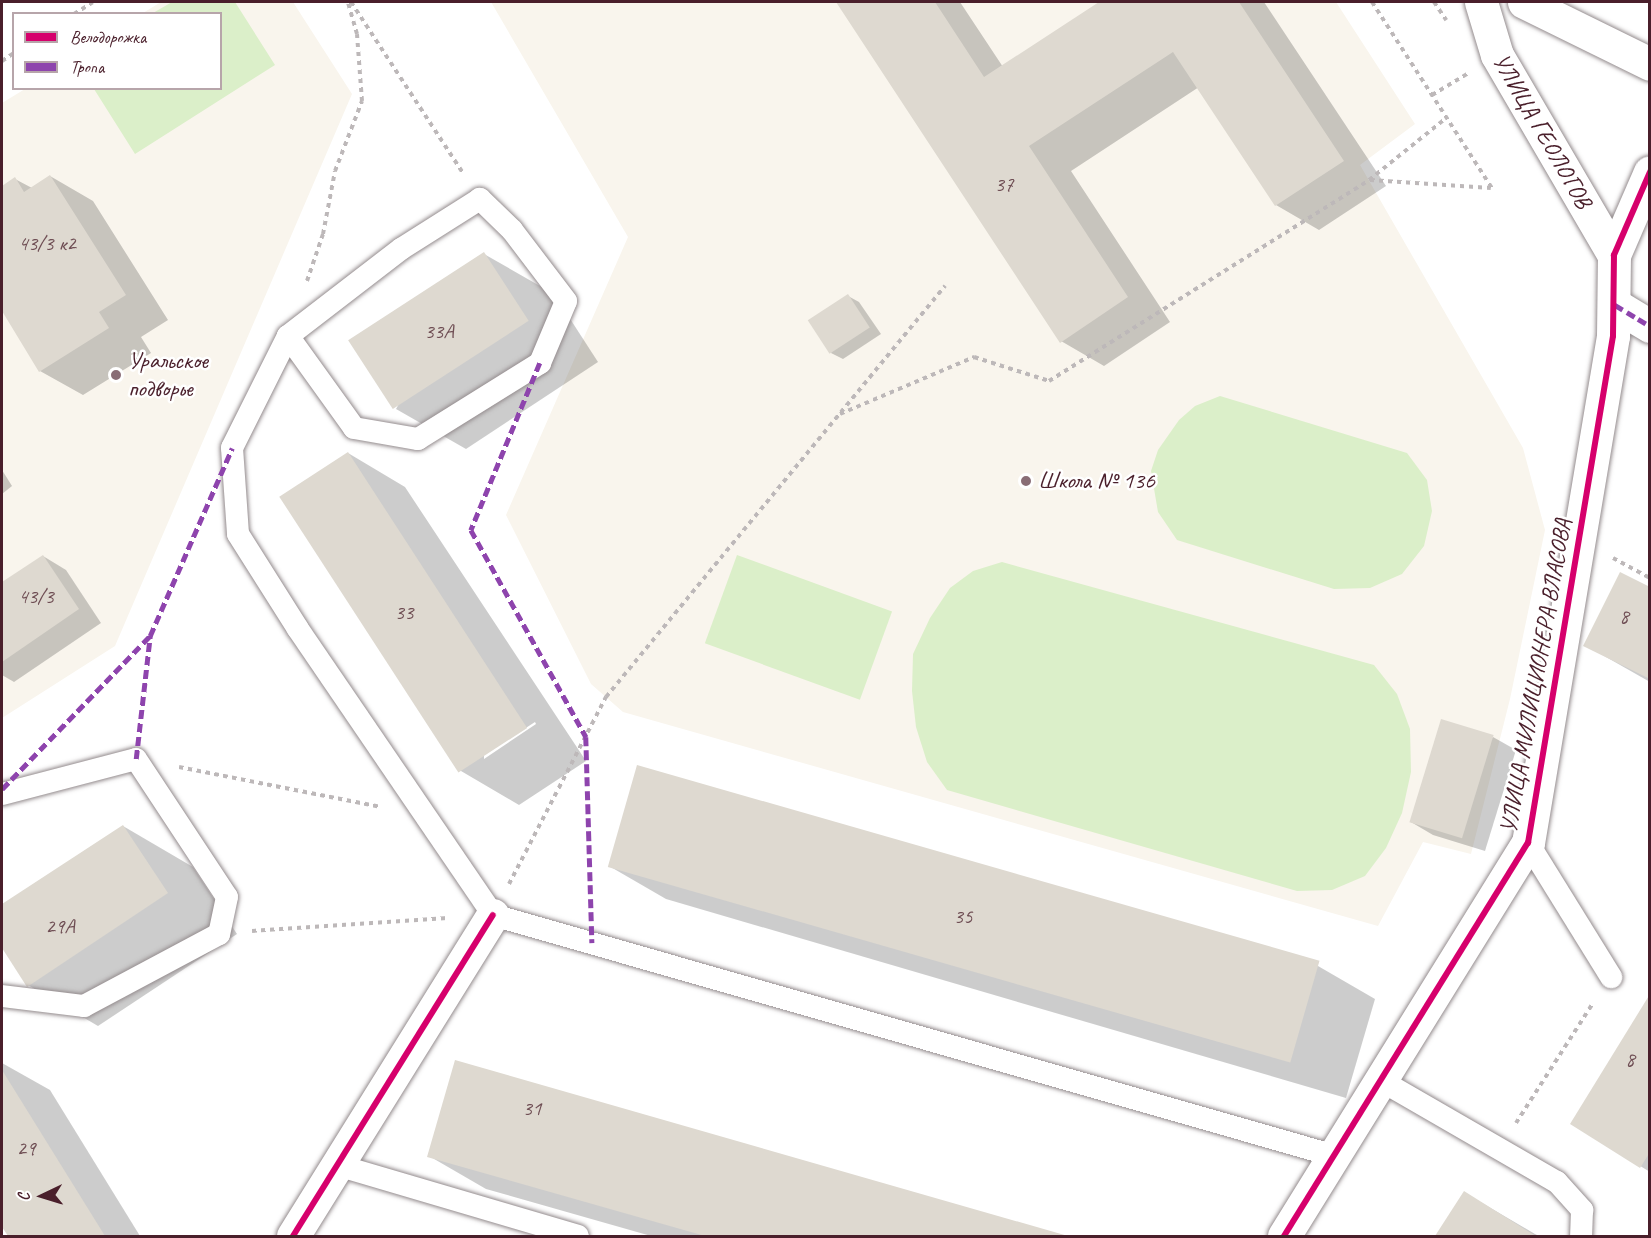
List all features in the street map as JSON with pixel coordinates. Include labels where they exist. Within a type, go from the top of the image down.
[{"type":"street","name":"УЛИЦА ГЕОЛОГОВ","points":[[1481,2],[1497,55],[1614,255]]},
{"type":"street","points":[[1524,2],[1650,64]]},
{"type":"street","name":"УЛИЦА МИЛИЦИОНЕРА ВЛАСОВА","points":[[1284,1236],[1528,843],[1613,336],[1616,305],[1614,255],[1650,172]]},
{"type":"street","points":[[1616,305],[1650,326]]},
{"type":"street","points":[[292,1236],[493,915]]},
{"type":"lane","points":[[288,336],[354,428],[418,439],[540,363],[566,301],[512,230],[480,199],[401,249],[288,336],[232,448],[238,534],[298,629],[493,915],[1335,1156]]},
{"type":"lane","points":[[2,794],[136,759],[227,897],[219,934],[84,1006],[2,996]]},
{"type":"lane","points":[[1528,843],[1611,977]]},
{"type":"lane","points":[[1380,1080],[1557,1182],[1582,1210],[1581,1236]]},
{"type":"lane","points":[[337,1165],[578,1236]]},
{"type":"path","points":[[77,12],[93,2]]},
{"type":"path","points":[[350,2],[480,199]]},
{"type":"path","points":[[288,336],[323,234],[335,171],[362,101],[357,34],[350,2]]},
{"type":"path","points":[[1369,180],[1492,188],[1372,2]]},
{"type":"path","points":[[1432,95],[1476,68]]},
{"type":"path","points":[[839,414],[974,357],[1049,381],[1369,180],[1446,118]]},
{"type":"path","points":[[219,934],[493,915],[606,697],[945,286]]},
{"type":"path","points":[[1608,555],[1650,578]]},
{"type":"path","points":[[136,759],[426,816]]},
{"type":"path","points":[[1499,1149],[1611,977]]},
{"type":"shaded area","name":"Уральское подворье","points":[[161,2],[293,2],[352,94],[115,646],[2,718],[2,103],[23,90],[222,90],[222,12],[145,12]]},
{"type":"shaded area","name":"Школа № 136","points":[[491,2],[1336,2],[1415,124],[1360,165],[1523,448],[1545,530],[1510,699],[1471,854],[1423,842],[1378,926],[623,712],[591,684],[506,515],[628,237]]},
{"type":"green space","points":[[172,2],[235,2],[275,65],[135,154],[95,90],[222,90],[222,12],[155,12]]},
{"type":"green space","points":[[1220,396],[1407,453],[1427,480],[1432,511],[1424,546],[1402,574],[1370,588],[1334,589],[1177,540],[1158,512],[1151,471],[1158,450],[1179,420],[1195,406]]},
{"type":"green space","points":[[737,555],[892,611],[860,700],[705,643]]},
{"type":"green space","points":[[1002,562],[1374,665],[1397,694],[1410,729],[1411,772],[1402,813],[1386,848],[1365,876],[1332,890],[1297,891],[947,790],[927,762],[916,727],[912,691],[913,654],[930,618],[950,588],[973,571]]},
{"type":"building","points":[[836,2],[935,2],[984,77],[1099,2],[1239,2],[1344,161],[1275,206],[1173,52],[1029,146],[1128,297],[1060,343]]},
{"type":"building","points":[[50,175],[126,295],[99,312],[109,328],[39,372],[2,311],[2,186],[15,177],[24,192]]},
{"type":"building","points":[[484,252],[529,321],[393,409],[348,340]]},
{"type":"building","points":[[848,294],[870,328],[830,354],[808,320]]},
{"type":"building","points":[[348,452],[527,728],[458,773],[279,497]]},
{"type":"building","points":[[43,555],[79,609],[2,662],[2,582]]},
{"type":"building","points":[[1620,572],[1650,587],[1650,679],[1583,646]]},
{"type":"building","points":[[1441,719],[1494,735],[1462,838],[1409,822]]},
{"type":"building","points":[[637,765],[1319,961],[1290,1063],[608,867]]},
{"type":"building","points":[[123,825],[168,893],[27,987],[2,948],[2,904]]},
{"type":"building","points":[[1650,994],[1650,1152],[1640,1168],[1570,1124]]},
{"type":"building","points":[[455,1060],[1068,1236],[705,1236],[427,1157]]},
{"type":"building","points":[[2,1070],[105,1236],[8,1236],[2,1227]]},
{"type":"building","points":[[1464,1191],[1534,1235],[1435,1236]]},
{"type":"marked path","points":[[1615,305],[1650,326]]},
{"type":"marked path","points":[[540,363],[471,530],[586,737],[592,943]]},
{"type":"marked path","points":[[2,789],[150,636],[232,448]]},
{"type":"marked path","points":[[136,759],[150,636]]},
{"type":"cycle path","points":[[1284,1236],[1528,843],[1613,336],[1614,255],[1650,172]]},
{"type":"cycle path","points":[[293,1236],[493,915]]},
{"type":"place","name":"Уральское подворье","points":[[116,375]]},
{"type":"place","name":"Школа № 136","points":[[1026,481]]}]
